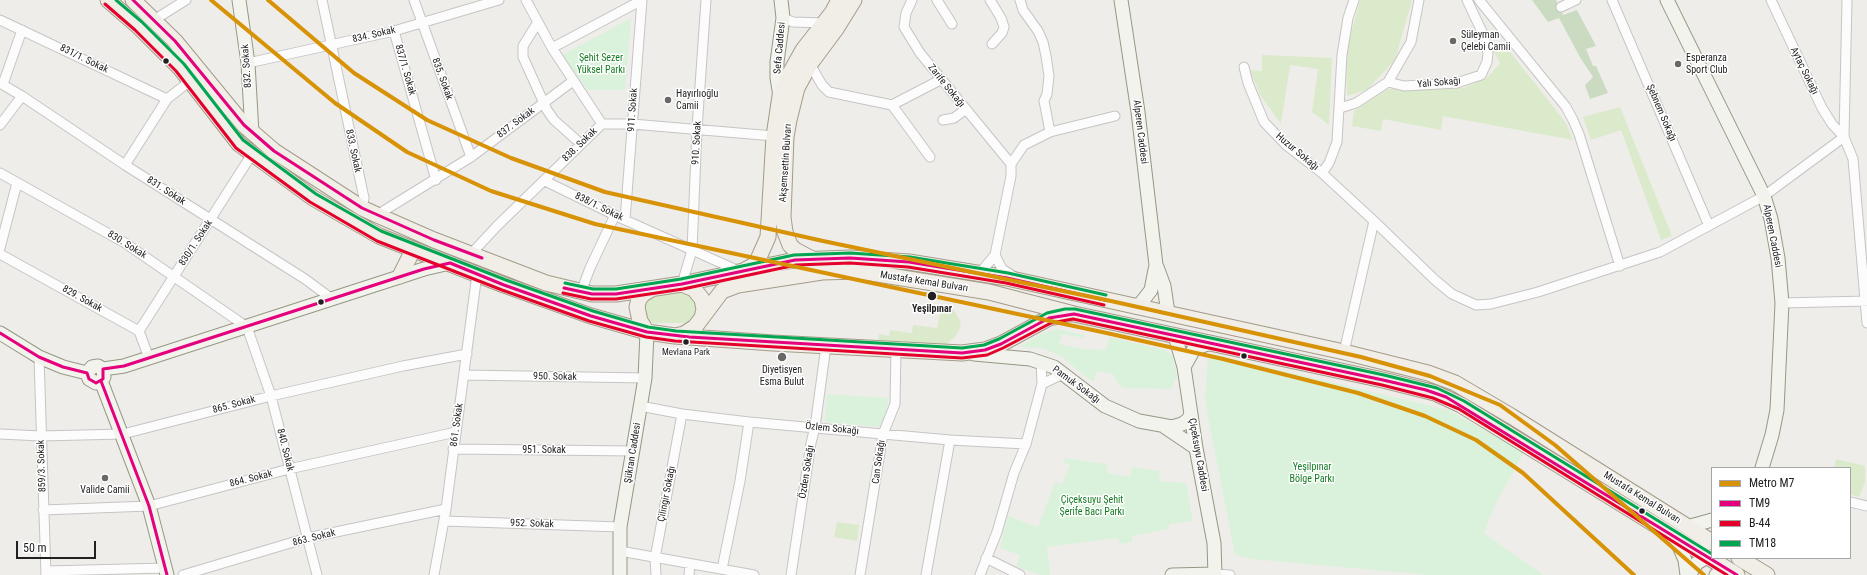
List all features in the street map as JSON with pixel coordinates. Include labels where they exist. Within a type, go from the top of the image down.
[{"type":"main road","name":"Pamuk Sokağı","points":[[108,0],[159,46],[190,81],[228,132],[239,144],[288,181],[379,236],[591,316],[647,332],[675,336],[962,353]]},
{"type":"main road","name":"Mustafa Kemal Bulvarı","points":[[133,0],[180,46],[233,113],[252,133],[279,155],[362,208],[471,254],[546,283],[582,292],[606,295],[650,290],[795,260],[850,258],[909,262],[1021,281],[1344,352],[1428,373],[1455,383],[1560,446],[1711,541]]},
{"type":"main road","name":"Akşemsettin Bulvarı","points":[[813,259],[795,250],[790,245],[785,232],[783,217],[780,137],[780,96],[789,75],[804,50],[839,0]]},
{"type":"main road","name":"Akşemsettin Bulvarı","points":[[768,237],[780,137],[794,98],[810,64],[836,29],[854,0]]},
{"type":"main road","points":[[768,237],[770,251],[776,264],[782,272],[790,276]]},
{"type":"main road","points":[[741,272],[756,264],[768,237]]},
{"type":"main road","points":[[400,276],[414,250]]},
{"type":"main road","name":"Mustafa Kemal Bulvarı","points":[[675,336],[684,334],[695,327],[722,291],[738,285],[790,276],[822,272],[859,271],[989,292],[1074,314],[1208,344],[1383,380],[1426,390],[1446,397],[1675,537],[1710,553]]},
{"type":"main road","points":[[682,284],[694,289],[702,298],[704,309],[702,318]]},
{"type":"main road","points":[[647,332],[640,321],[637,307],[639,299],[643,294],[650,290]]},
{"type":"main road","points":[[591,316],[599,314],[605,308],[607,300],[606,295]]},
{"type":"main road","points":[[1168,313],[1175,336]]},
{"type":"main road","name":"Mustafa Kemal Bulvarı","points":[[962,353],[985,350],[1001,344],[1049,318],[1059,315],[1074,314]]},
{"type":"main road","name":"Mustafa Kemal Bulvarı","points":[[1717,559],[1734,573]]},
{"type":"main road","points":[[1743,559],[1767,575]]},
{"type":"street","points":[[154,20],[186,0]]},
{"type":"street","name":"832. Sokak","points":[[239,0],[248,63],[252,133]]},
{"type":"street","name":"833. Sokak","points":[[322,0],[364,198],[362,208]]},
{"type":"street","name":"835. Sokak","points":[[414,0],[471,157]]},
{"type":"street","name":"834. Sokak","points":[[248,63],[394,31],[499,0]]},
{"type":"street","points":[[526,0],[552,48],[602,124]]},
{"type":"street","points":[[552,48],[612,14],[642,0]]},
{"type":"street","name":"911. Sokak","points":[[625,220],[642,0]]},
{"type":"street","name":"910. Sokak","points":[[682,284],[692,250],[697,128],[706,0]]},
{"type":"street","name":"Sefa Caddesi","points":[[780,96],[777,78],[777,62],[783,18],[782,0]]},
{"type":"street","name":"Zarife Sokağı","points":[[912,0],[906,13],[904,27],[920,53],[1011,164]]},
{"type":"street","points":[[938,0],[952,24]]},
{"type":"street","points":[[990,0],[1001,18],[1004,27],[1002,33],[992,44]]},
{"type":"street","points":[[1020,0],[1024,10],[1038,31],[1043,42],[1049,76],[1047,94],[1044,101],[1050,132]]},
{"type":"street","name":"Alperen Caddesi","points":[[1121,0],[1138,112],[1156,265]]},
{"type":"street","points":[[1322,173],[1329,163],[1337,142],[1342,55],[1348,18],[1354,0]]},
{"type":"street","points":[[1340,108],[1356,103],[1388,82],[1411,42],[1419,0]]},
{"type":"street","name":"Yalı Sokağı","points":[[1388,82],[1404,86],[1457,83],[1481,75],[1487,62],[1488,53],[1484,36],[1467,0]]},
{"type":"street","points":[[1479,0],[1566,107],[1573,120],[1579,134],[1620,266]]},
{"type":"street","points":[[1561,7],[1576,0]]},
{"type":"street","name":"Şebnem Sokağı","points":[[1612,0],[1709,226]]},
{"type":"street","name":"Alperen Caddesi","points":[[1667,0],[1764,196],[1778,258],[1782,303],[1777,410],[1772,435],[1762,467]]},
{"type":"street","name":"Aytaç Sokağı","points":[[1771,0],[1822,108],[1832,124],[1844,137]]},
{"type":"street","points":[[1847,0],[1844,137],[1853,159],[1867,323]]},
{"type":"street","points":[[783,18],[793,22],[824,23]]},
{"type":"street","name":"831/1. Sokak","points":[[0,20],[167,99]]},
{"type":"street","points":[[538,22],[523,46],[523,57],[543,104],[554,120],[581,144]]},
{"type":"street","points":[[2,84],[22,30]]},
{"type":"street","name":"837/1. Sokak","points":[[394,31],[436,180]]},
{"type":"street","points":[[810,64],[822,85],[830,92],[892,105],[942,79]]},
{"type":"street","name":"Huzur Sokağı","points":[[1244,67],[1248,84],[1264,122],[1286,145],[1322,173],[1435,280],[1452,294],[1476,305],[1491,304],[1538,292],[1660,252],[1764,196],[1844,137]]},
{"type":"street","points":[[125,165],[167,99],[190,81]]},
{"type":"street","name":"837. Sokak","points":[[377,215],[471,157],[573,81]]},
{"type":"street","name":"831. Sokak","points":[[2,84],[125,165],[305,279],[332,299]]},
{"type":"street","points":[[0,125],[22,96]]},
{"type":"street","points":[[892,105],[930,157]]},
{"type":"street","points":[[943,120],[954,118],[966,109]]},
{"type":"street","points":[[979,274],[994,255],[1011,176],[1011,164],[1024,145],[1050,132],[1115,116]]},
{"type":"street","name":"838. Sokak","points":[[471,254],[497,226],[602,124],[632,124],[697,128],[780,137]]},
{"type":"street","name":"830/1. Sokak","points":[[139,331],[252,154]]},
{"type":"street","name":"830. Sokak","points":[[0,173],[125,243],[248,327]]},
{"type":"street","name":"838/1. Sokak","points":[[545,181],[625,220],[736,268],[741,272]]},
{"type":"street","points":[[0,248],[17,183]]},
{"type":"street","points":[[582,292],[590,268],[615,215]]},
{"type":"street","points":[[1344,352],[1374,221]]},
{"type":"street","name":"829. Sokak","points":[[0,254],[139,331]]},
{"type":"street","points":[[994,255],[1002,269],[1021,281]]},
{"type":"street","points":[[0,333],[40,357],[64,367],[87,373],[88,379],[93,382],[102,375],[124,366],[248,327],[434,265],[450,263]]},
{"type":"street","points":[[1134,307],[1141,303],[1151,290],[1156,265]]},
{"type":"street","points":[[1156,265],[1164,286],[1168,313]]},
{"type":"street","name":"861. Sokak","points":[[434,575],[446,509],[477,274]]},
{"type":"street","points":[[1782,303],[1866,302]]},
{"type":"street","name":"840. Sokak","points":[[248,327],[271,396],[316,575]]},
{"type":"street","points":[[139,331],[149,358]]},
{"type":"street","name":"Şükran Caddesi","points":[[620,575],[620,527],[634,451],[645,378],[647,332]]},
{"type":"street","name":"Çiçeksuyu Caddesi","points":[[1175,336],[1184,367],[1196,448],[1214,543],[1215,574]]},
{"type":"street","points":[[1184,367],[1194,349],[1208,344]]},
{"type":"street","name":"Özden Sokağı","points":[[791,575],[811,443],[816,428],[826,346]]},
{"type":"street","name":"Can Sokağı","points":[[860,575],[883,434],[895,404],[896,350]]},
{"type":"street","name":"Pamuk Sokağı","points":[[962,353],[1030,359],[1041,362],[1054,367],[1115,412],[1139,421],[1166,427],[1177,427],[1188,420],[1191,414]]},
{"type":"street","name":"865. Sokak","points":[[0,434],[41,436],[123,434],[271,396],[403,366],[467,354]]},
{"type":"street","name":"859/3. Sokak","points":[[40,357],[43,510],[46,573]]},
{"type":"street","points":[[980,575],[997,532],[1014,473],[1026,444],[1042,384],[1041,362]]},
{"type":"street","points":[[1042,384],[1063,374]]},
{"type":"street","points":[[46,573],[166,572],[149,506],[102,375]]},
{"type":"street","name":"950. Sokak","points":[[464,376],[645,378]]},
{"type":"street","name":"Özlem Sokağı","points":[[640,406],[682,414],[749,422],[950,440],[1026,444]]},
{"type":"street","name":"Çilingir Sokağı","points":[[656,575],[655,558],[682,414]]},
{"type":"street","points":[[722,569],[740,481],[749,422]]},
{"type":"street","name":"Pamuk Sokağı","points":[[1166,427],[1196,448]]},
{"type":"street","name":"864. Sokak","points":[[43,510],[149,506],[289,469],[456,432]]},
{"type":"street","points":[[926,575],[950,440]]},
{"type":"street","name":"951. Sokak","points":[[453,449],[634,451]]},
{"type":"street","points":[[1851,502],[1865,506],[1867,496]]},
{"type":"street","name":"863. Sokak","points":[[183,575],[307,538],[446,509]]},
{"type":"street","points":[[1687,527],[1711,520]]},
{"type":"street","name":"952. Sokak","points":[[444,521],[620,527]]},
{"type":"street","points":[[1675,537],[1685,560],[1688,575]]},
{"type":"street","points":[[620,551],[754,575]]},
{"type":"street","points":[[1688,575],[1697,563],[1710,553]]},
{"type":"street","points":[[1698,575],[1710,553]]},
{"type":"street","points":[[986,558],[1020,575]]},
{"type":"street","points":[[689,575],[690,564]]},
{"type":"street","points":[[1716,575],[1734,573]]},
{"type":"street","points":[[1172,575],[1230,575]]},
{"type":"green space","points":[[1360,0],[1412,0],[1395,60],[1367,90],[1347,96],[1346,53]]},
{"type":"green space","points":[[1532,0],[1556,0],[1563,15],[1577,10],[1596,46],[1586,49],[1593,66],[1596,66],[1608,93],[1590,99],[1585,85],[1593,77],[1581,59],[1559,18],[1548,22]]},
{"type":"green space","name":"Şehit Sezer Yüksel Parkı","points":[[631,18],[625,90],[588,90],[562,55]]},
{"type":"green space","points":[[1504,44],[1566,123],[1573,140],[1443,116],[1441,130],[1383,119],[1381,131],[1352,126],[1354,111],[1388,89],[1464,88],[1488,77],[1500,63],[1494,52]]},
{"type":"green space","points":[[1262,55],[1332,58],[1329,125],[1312,112],[1318,69],[1290,65],[1281,124],[1260,95],[1250,70],[1262,71]]},
{"type":"green space","points":[[1620,107],[1672,236],[1661,240],[1621,130],[1591,140],[1583,117]]},
{"type":"green space","points":[[685,292],[692,296],[696,301],[698,308],[693,321],[685,323],[654,323],[649,321],[645,314],[645,305],[648,299],[656,296]]},
{"type":"green space","points":[[942,305],[954,310],[961,322],[956,336],[945,345],[878,341],[879,334],[889,336],[890,330],[912,333],[913,325],[937,328]]},
{"type":"green space","points":[[1057,329],[1085,335],[1084,338],[1062,334],[1059,344],[1082,349],[1106,350],[1109,337],[1165,350],[1172,355],[1177,376],[1171,389],[1124,388],[1118,384],[1113,374],[1096,371],[1094,381],[1090,380],[1062,357],[1052,352],[1041,348],[1019,347],[1043,333]]},
{"type":"green space","name":"Yeşilpınar Bölge Parkı","points":[[1208,353],[1448,410],[1524,452],[1494,507],[1484,533],[1543,575],[1429,575],[1251,559],[1235,555],[1205,401]]},
{"type":"green space","points":[[827,394],[888,398],[886,420],[880,427],[825,422]]},
{"type":"green space","name":"Çiçeksuyu Şehit Şerife Bacı Parkı","points":[[1065,458],[1106,464],[1108,473],[1130,477],[1132,467],[1160,471],[1159,481],[1186,483],[1193,521],[1169,524],[1169,529],[1132,536],[1132,542],[1120,544],[1118,538],[1047,547],[1050,575],[1041,575],[1016,567],[1020,555],[1000,548],[1008,516],[1038,527],[1055,482],[1062,484],[1070,465],[1063,462]]},
{"type":"green space","points":[[1836,459],[1865,466],[1865,482],[1859,497],[1851,494],[1851,467],[1834,467]]},
{"type":"green space","points":[[837,522],[859,525],[857,541],[834,537]]},
{"type":"metro line","name":"M7","points":[[211,0],[335,103],[407,152],[491,191],[595,224],[1102,332],[1223,359],[1358,393],[1425,416],[1476,440],[1523,473],[1634,575]]},
{"type":"metro line","name":"M7","points":[[268,0],[354,73],[427,120],[511,158],[605,192],[823,241],[1111,301],[1361,357],[1430,376],[1500,405],[1555,445],[1704,575]]},
{"type":"transit line","name":"TM18","points":[[116,0],[142,22],[184,64],[243,140],[316,194],[381,231],[506,280],[593,311],[648,327],[676,331],[962,348],[984,345],[999,339],[1047,313],[1065,309],[1075,309],[1384,375],[1437,388],[1464,401],[1711,553]]},
{"type":"transit line","name":"TM9","points":[[133,0],[175,41],[244,125],[274,151],[362,208],[434,240],[482,258]]},
{"type":"transit line","name":"B-44","points":[[105,4],[135,30],[176,71],[236,148],[310,202],[377,241],[502,290],[589,321],[646,337],[675,341],[962,358],[987,355],[1051,323],[1073,319],[1382,385],[1433,398],[1459,409],[1727,575]]},
{"type":"transit line","name":"TM18","points":[[565,283],[593,289],[616,289],[681,279],[794,255],[850,253],[910,257],[1008,273],[1106,295]]},
{"type":"transit line","name":"TM9","points":[[564,288],[592,294],[616,294],[682,284],[795,260],[850,258],[909,262],[1007,278],[1105,300]]},
{"type":"transit line","name":"TM9","points":[[0,333],[39,357],[63,367],[87,373],[89,379],[96,383],[103,379],[103,369],[124,366],[424,269],[450,263],[504,285],[591,316],[647,332],[689,337],[962,353],[985,350],[1001,344],[1049,318],[1074,314],[1383,380],[1426,390],[1446,397],[1737,575]]},
{"type":"transit line","name":"B-44","points":[[563,293],[591,299],[616,299],[683,289],[796,265],[850,263],[908,267],[1006,283],[1104,305]]},
{"type":"transit line","name":"TM9","points":[[101,381],[149,506],[167,575]]},
{"type":"place","name":"Süleyman Çelebi Camii","points":[[1453,41]]},
{"type":"place","name":"Esperanza Sport Club","points":[[1678,64]]},
{"type":"place","name":"Hayırlıoğlu Camii","points":[[668,100]]},
{"type":"place","name":"Yeşilpınar","points":[[932,296]]},
{"type":"place","name":"Mevlana Park","points":[[686,342]]},
{"type":"place","name":"Diyetisyen Esma Bulut","points":[[782,357]]},
{"type":"place","name":"Valide Camii","points":[[105,478]]}]
